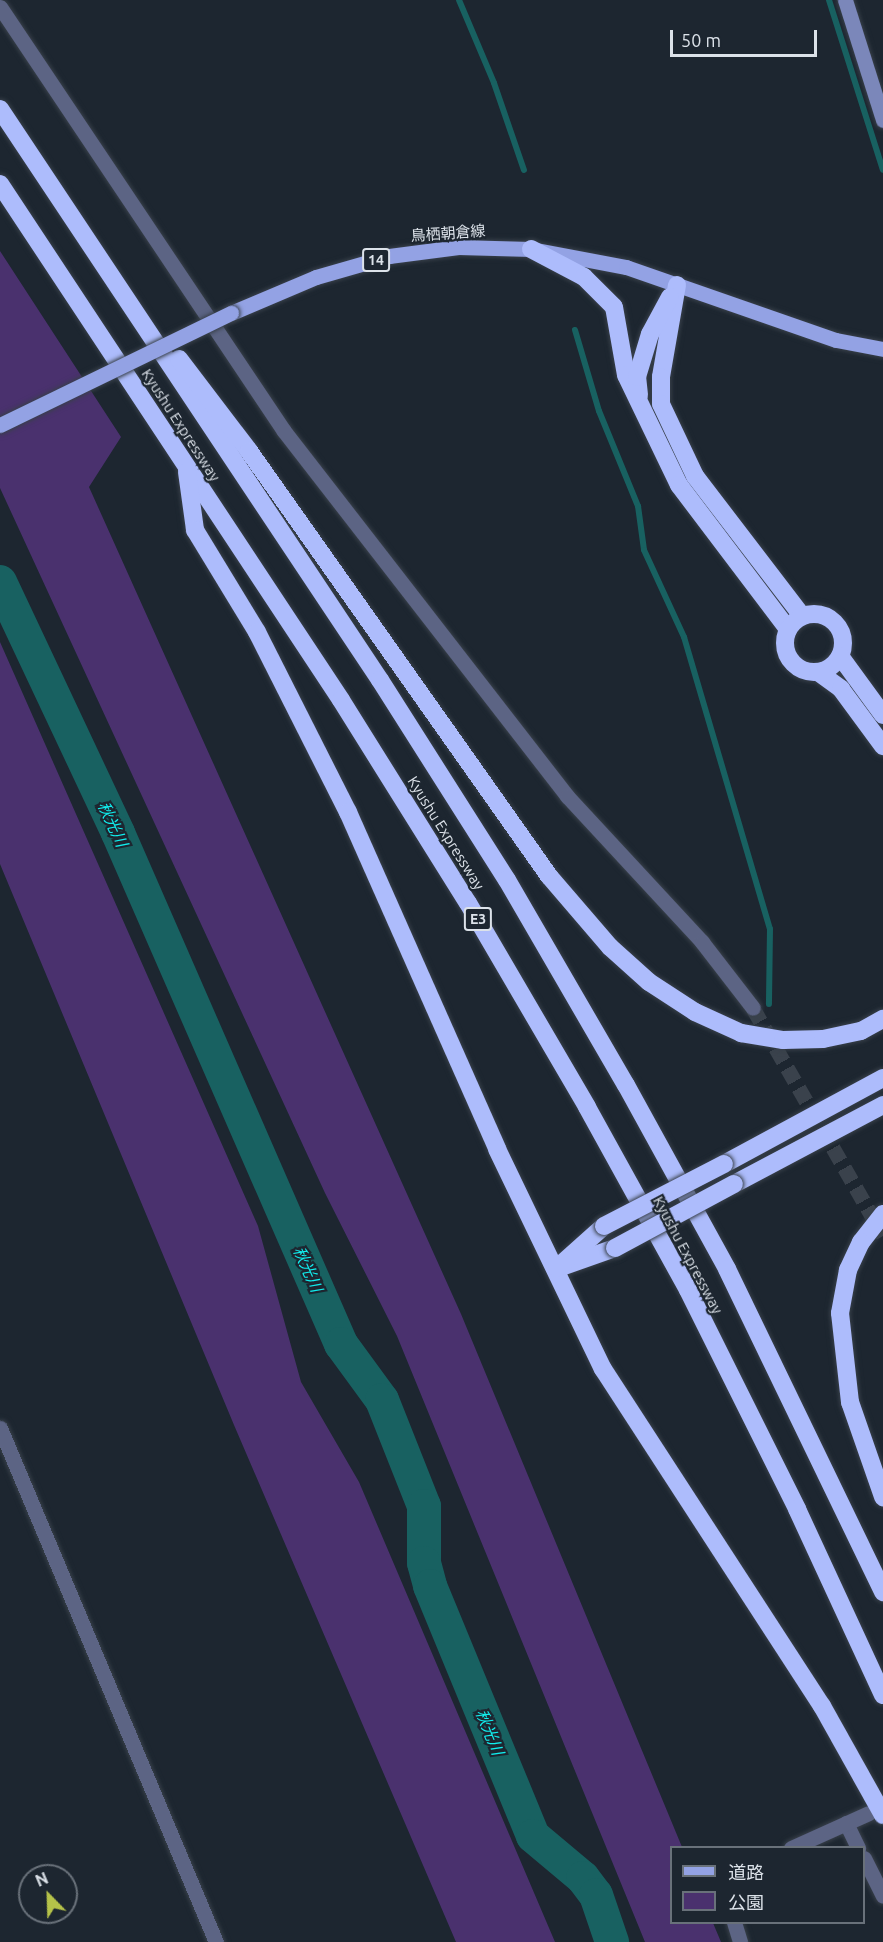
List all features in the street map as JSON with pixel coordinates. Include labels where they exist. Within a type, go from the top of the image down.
[{"type":"highway","name":"Kyushu Expressway","points":[[0,109],[373,670],[507,880],[626,1085],[727,1269],[883,1592]]},
{"type":"highway","name":"Kyushu Expressway","points":[[0,184],[186,466],[468,903],[587,1107],[688,1290],[797,1509],[883,1695]]},
{"type":"highway","points":[[64,206],[249,451],[549,876],[610,947],[649,982],[695,1012],[741,1033],[783,1040],[823,1039],[861,1031],[883,1019]]},
{"type":"highway","points":[[531,249],[584,277],[614,307],[626,375],[641,411],[679,485],[788,629]]},
{"type":"highway","points":[[641,411],[637,377],[650,334],[676,285]]},
{"type":"highway","points":[[676,285],[661,377],[661,404],[670,430],[694,476],[802,616]]},
{"type":"highway","points":[[186,466],[195,530],[256,632],[348,812],[497,1149],[557,1268],[603,1369],[822,1706],[876,1814]]},
{"type":"highway","points":[[883,715],[840,656],[843,636],[839,627],[822,615],[802,616],[788,629],[784,647],[792,664],[818,672],[841,689],[883,746]]},
{"type":"highway","points":[[818,672],[840,656]]},
{"type":"highway","points":[[557,1268],[604,1226],[883,1078]]},
{"type":"highway","points":[[557,1268],[615,1248],[883,1105]]},
{"type":"highway","points":[[883,1214],[861,1242],[848,1270],[840,1313],[850,1402],[883,1497]]},
{"type":"main road","name":"鳥栖朝倉線","points":[[0,425],[231,314],[316,277],[389,256],[458,247],[531,249],[626,267],[836,340],[883,349]]},
{"type":"street","points":[[845,0],[883,120]]},
{"type":"street","points":[[0,8],[284,431],[567,796],[702,942],[753,1008]]},
{"type":"street","points":[[0,1428],[216,1942]]},
{"type":"street","points":[[796,1846],[846,1824],[876,1814]]},
{"type":"street","points":[[846,1824],[857,1846]]},
{"type":"street","points":[[865,1860],[883,1896]]},
{"type":"street","points":[[734,1924],[740,1942]]},
{"type":"green space","points":[[0,251],[121,437],[89,487],[461,1314],[682,1846],[670,1846],[670,1924],[713,1924],[721,1942],[645,1942],[397,1336],[325,1193],[0,488]]},
{"type":"green space","points":[[0,642],[258,1226],[301,1382],[359,1482],[555,1942],[456,1942],[234,1425],[0,864]]},
{"type":"waterway","points":[[459,0],[494,83],[524,170]]},
{"type":"waterway","points":[[829,0],[883,170]]},
{"type":"waterway","points":[[575,330],[599,411],[638,506],[644,550],[684,637],[770,929],[769,1004]]},
{"type":"waterway","name":"秋光川","points":[[0,582],[118,833],[341,1344],[382,1400],[424,1506],[424,1563],[430,1586],[533,1836],[583,1878],[596,1895],[612,1942]]},
{"type":"tunnel","points":[[753,1008],[883,1235]]}]
